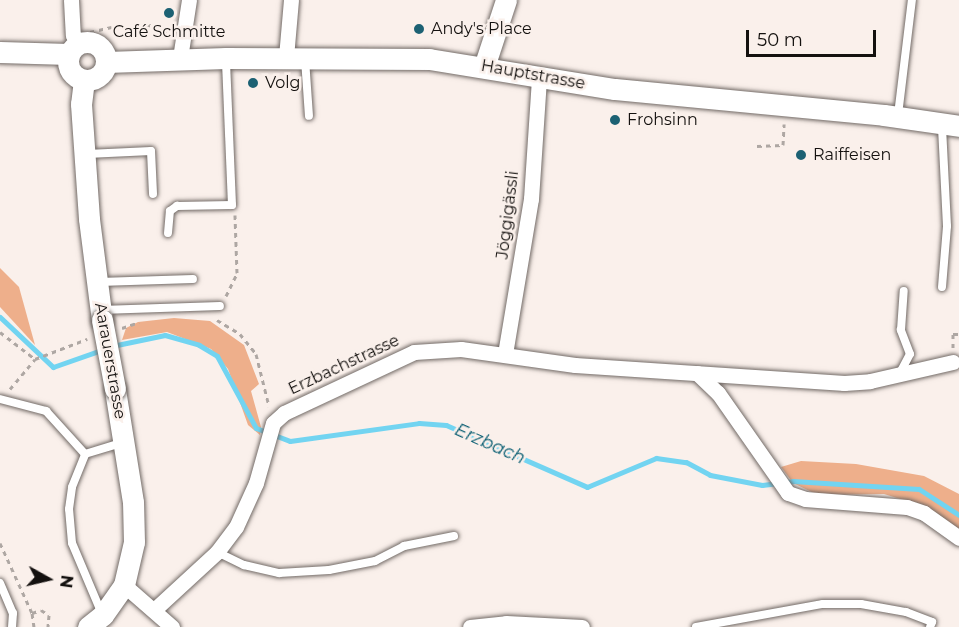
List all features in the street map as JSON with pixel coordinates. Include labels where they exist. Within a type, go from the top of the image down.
[{"type":"main road","points":[[484,67],[506,0]]},
{"type":"main road","points":[[0,52],[74,44],[97,45],[106,62],[97,77],[84,80],[69,68],[74,44]]},
{"type":"main road","name":"Hauptstrasse","points":[[106,62],[180,58],[429,59],[539,78],[785,108],[898,117],[951,125]]},
{"type":"main road","name":"Aarauerstrasse","points":[[84,80],[84,154],[97,282],[125,442],[134,542],[124,585],[100,623]]},
{"type":"street","points":[[71,0],[74,44]]},
{"type":"street","points":[[180,58],[181,36],[189,0]]},
{"type":"street","points":[[291,0],[296,58]]},
{"type":"street","name":"Jöggigässli","points":[[505,354],[531,199],[539,78]]},
{"type":"street","name":"Erzbachstrasse","points":[[273,423],[284,413],[414,352],[461,350],[575,365],[844,383],[898,375],[952,362]]},
{"type":"street","points":[[697,373],[718,393],[788,493],[805,499],[907,507],[924,513],[958,537]]},
{"type":"street","points":[[154,610],[217,552],[236,527],[256,483],[273,423]]},
{"type":"street","points":[[124,585],[172,627]]},
{"type":"street","points":[[470,627],[506,623],[582,627]]},
{"type":"lane","points":[[898,117],[912,0]]},
{"type":"lane","points":[[168,233],[170,211],[177,206],[232,205],[226,58]]},
{"type":"lane","points":[[296,58],[309,116]]},
{"type":"lane","points":[[942,287],[951,125]]},
{"type":"lane","points":[[84,154],[151,151],[153,194]]},
{"type":"lane","points":[[97,282],[193,279]]},
{"type":"lane","points":[[898,375],[910,354],[901,330],[904,291]]},
{"type":"lane","points":[[104,320],[220,306]]},
{"type":"lane","points":[[0,399],[12,399],[46,411],[85,454]]},
{"type":"lane","points":[[85,454],[125,442]]},
{"type":"lane","points":[[85,454],[72,487],[72,543],[100,623]]},
{"type":"lane","points":[[217,552],[244,565],[279,573],[329,570],[375,561],[405,546],[454,536]]},
{"type":"lane","points":[[0,583],[13,613],[12,627]]},
{"type":"lane","points":[[696,627],[823,604],[861,604],[906,612],[932,622],[930,627]]},
{"type":"path","points":[[146,24],[181,36]]},
{"type":"path","points":[[74,44],[111,27]]},
{"type":"path","points":[[757,146],[777,148],[783,145],[785,108]]},
{"type":"path","points":[[220,306],[237,273],[232,205]]},
{"type":"path","points":[[104,320],[122,328]]},
{"type":"path","points":[[217,320],[240,334],[256,354],[273,423]]},
{"type":"path","points":[[0,332],[35,359]]},
{"type":"path","points":[[9,391],[35,359],[45,353],[88,338]]},
{"type":"path","points":[[0,543],[32,613],[34,627]]},
{"type":"path","points":[[32,613],[41,610],[49,615],[48,627]]},
{"type":"shaded area","points":[[0,268],[19,287],[35,345],[0,307]]},
{"type":"shaded area","points":[[174,318],[210,321],[244,345],[259,384],[251,391],[261,427],[260,435],[248,425],[228,369],[211,349],[167,332],[122,340],[126,328],[138,322]]},
{"type":"shaded area","points":[[801,461],[856,464],[924,476],[959,494],[959,529],[923,506],[884,494],[818,495],[793,483],[781,467]]},
{"type":"waterway","name":"Erzbach","points":[[0,317],[53,367],[104,349]]},
{"type":"waterway","name":"Erzbach","points":[[112,346],[165,335],[199,345],[217,356],[256,428],[290,441],[419,423],[446,425],[587,487],[656,458],[686,462],[710,475],[762,485],[793,481],[919,489],[959,515]]},
{"type":"place","name":"Café Schmitte","points":[[169,13]]},
{"type":"place","name":"Andy's Place","points":[[419,29]]},
{"type":"place","name":"Volg","points":[[253,83]]},
{"type":"place","name":"Frohsinn","points":[[615,120]]},
{"type":"place","name":"Raiffeisen","points":[[801,155]]}]
